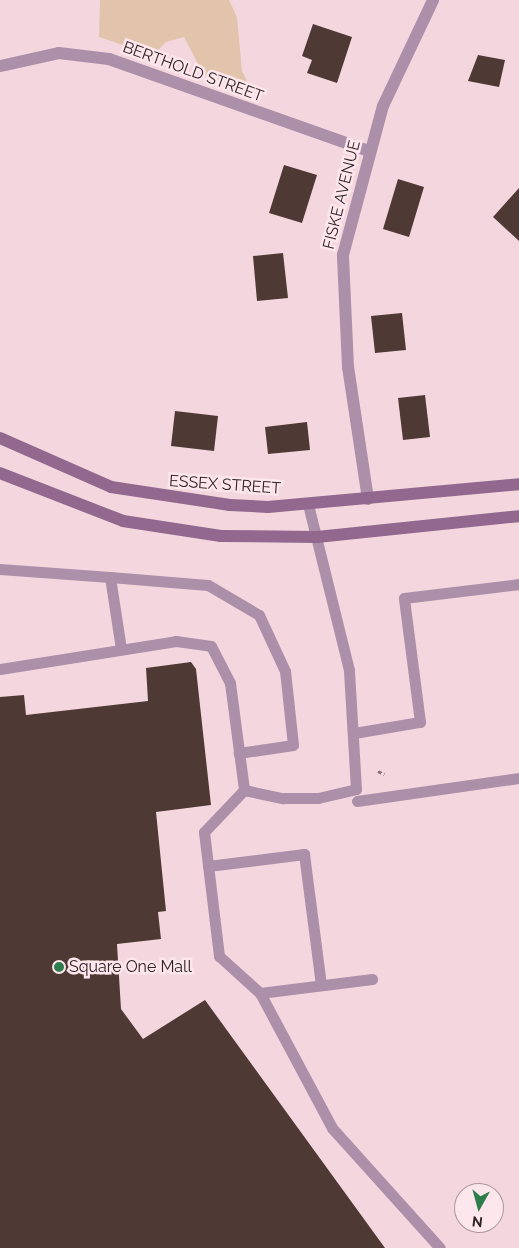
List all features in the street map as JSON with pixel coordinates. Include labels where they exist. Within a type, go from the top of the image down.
[{"type":"main road","name":"ESSEX STREET","points":[[0,438],[76,474],[144,494],[249,506],[368,500],[519,484]]},
{"type":"main road","points":[[0,474],[54,498],[131,523],[221,536],[317,537],[519,516]]},
{"type":"street","name":"FISKE AVENUE","points":[[368,500],[348,367],[343,292],[343,255],[369,151],[401,62],[433,0]]},
{"type":"street","name":"BERTHOLD STREET","points":[[1,66],[59,53],[108,59],[369,151]]},
{"type":"lane","points":[[244,790],[283,798],[318,798],[356,789],[349,670],[308,504]]},
{"type":"lane","points":[[0,569],[208,586],[259,615],[285,671],[293,745],[239,753]]},
{"type":"lane","points":[[110,577],[121,649]]},
{"type":"lane","points":[[354,734],[420,722],[404,598],[519,584]]},
{"type":"lane","points":[[0,669],[176,640],[211,646],[230,683],[244,790]]},
{"type":"lane","points":[[357,801],[519,778]]},
{"type":"lane","points":[[244,790],[204,832],[220,956],[260,993],[332,1128],[440,1248]]},
{"type":"lane","points":[[208,866],[304,854],[321,985]]},
{"type":"lane","points":[[260,993],[372,979]]},
{"type":"path","points":[[378,771],[384,774]]},
{"type":"shaded area","points":[[100,0],[229,0],[237,17],[242,71],[251,89],[204,75],[184,37],[166,42],[153,55],[99,37]]},
{"type":"building","points":[[313,24],[352,37],[337,83],[307,73],[312,60],[302,56]]},
{"type":"building","points":[[478,55],[505,60],[499,87],[468,81]]},
{"type":"building","points":[[284,165],[317,175],[302,223],[269,213]]},
{"type":"building","points":[[398,179],[424,187],[409,237],[383,229]]},
{"type":"building","points":[[519,188],[519,241],[493,217]]},
{"type":"building","points":[[283,253],[288,298],[257,301],[253,256]]},
{"type":"building","points":[[402,313],[406,350],[375,353],[371,316]]},
{"type":"building","points":[[425,395],[430,437],[403,440],[398,398]]},
{"type":"building","points":[[175,411],[218,416],[214,451],[171,446]]},
{"type":"building","points":[[307,422],[310,450],[268,454],[265,427]]},
{"type":"building","name":"Square One Mall","points":[[191,662],[196,669],[211,805],[156,812],[166,911],[158,912],[161,939],[117,944],[121,1009],[143,1039],[205,1000],[385,1248],[0,1248],[0,697],[24,695],[26,715],[148,701],[146,668]]},
{"type":"place","name":"Square One Mall","points":[[59,967]]}]
